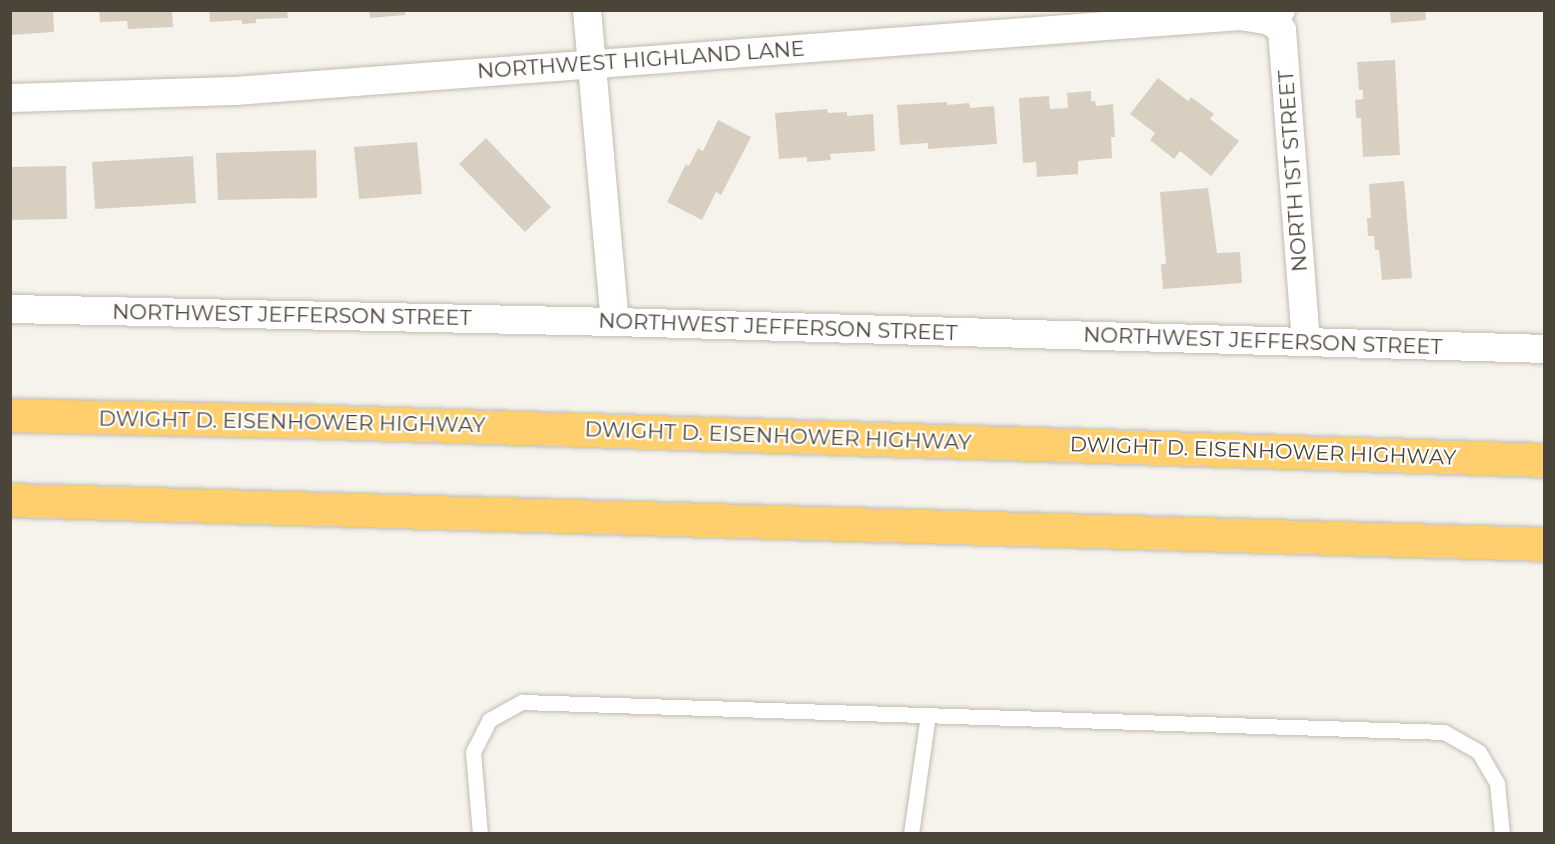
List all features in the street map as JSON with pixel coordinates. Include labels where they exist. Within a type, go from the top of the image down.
[{"type":"highway","name":"DWIGHT D. EISENHOWER HIGHWAY","points":[[10,415],[299,420],[1545,460]]},
{"type":"highway","points":[[10,500],[1545,544]]},
{"type":"street","points":[[587,10],[615,322]]},
{"type":"street","name":"NORTHWEST HIGHLAND LANE","points":[[10,98],[235,91],[1240,16],[1275,16]]},
{"type":"street","name":"NORTH 1ST STREET","points":[[1275,16],[1282,30],[1306,342]]},
{"type":"street","name":"NORTHWEST JEFFERSON STREET","points":[[10,309],[615,322],[1545,349]]},
{"type":"lane","points":[[480,834],[474,752],[489,720],[522,702],[1444,732],[1479,752],[1497,783],[1502,834]]},
{"type":"lane","points":[[911,834],[928,715]]},
{"type":"building","points":[[10,10],[53,10],[54,32],[10,35]]},
{"type":"building","points":[[99,10],[172,10],[173,27],[128,29],[127,21],[100,22]]},
{"type":"building","points":[[209,10],[287,10],[288,18],[256,19],[256,23],[242,24],[242,20],[210,22]]},
{"type":"building","points":[[369,10],[405,10],[405,15],[370,18]]},
{"type":"building","points":[[1390,10],[1425,10],[1426,20],[1391,23]]},
{"type":"building","points":[[1395,60],[1400,155],[1363,157],[1361,118],[1356,118],[1355,100],[1363,99],[1363,90],[1359,90],[1357,62]]},
{"type":"building","points":[[1158,78],[1188,101],[1191,97],[1214,114],[1210,119],[1239,141],[1211,176],[1180,151],[1174,159],[1150,140],[1155,133],[1130,114]]},
{"type":"building","points":[[1091,91],[1091,101],[1095,101],[1096,106],[1113,104],[1115,137],[1111,137],[1112,158],[1078,161],[1078,174],[1037,177],[1036,162],[1023,163],[1019,98],[1049,96],[1050,109],[1068,108],[1067,93]]},
{"type":"building","points":[[947,102],[947,105],[969,103],[970,108],[994,106],[997,144],[928,149],[928,143],[900,145],[897,105]]},
{"type":"building","points":[[827,109],[828,113],[847,112],[847,116],[873,114],[875,151],[830,154],[831,160],[807,162],[807,157],[779,159],[775,113]]},
{"type":"building","points":[[718,120],[751,137],[721,195],[716,192],[702,220],[667,202],[686,164],[689,166],[698,148],[703,151]]},
{"type":"building","points":[[486,138],[551,207],[525,232],[459,164]]},
{"type":"building","points":[[417,142],[422,194],[359,199],[354,147]]},
{"type":"building","points":[[316,150],[317,198],[218,200],[216,153]]},
{"type":"building","points":[[193,156],[196,203],[95,209],[92,162]]},
{"type":"building","points":[[66,166],[67,219],[10,220],[10,167]]},
{"type":"building","points":[[1404,181],[1412,278],[1382,280],[1379,250],[1375,250],[1374,236],[1368,236],[1367,218],[1371,218],[1369,184]]},
{"type":"building","points":[[1208,188],[1217,253],[1240,252],[1242,283],[1163,289],[1161,264],[1166,264],[1160,192]]}]
